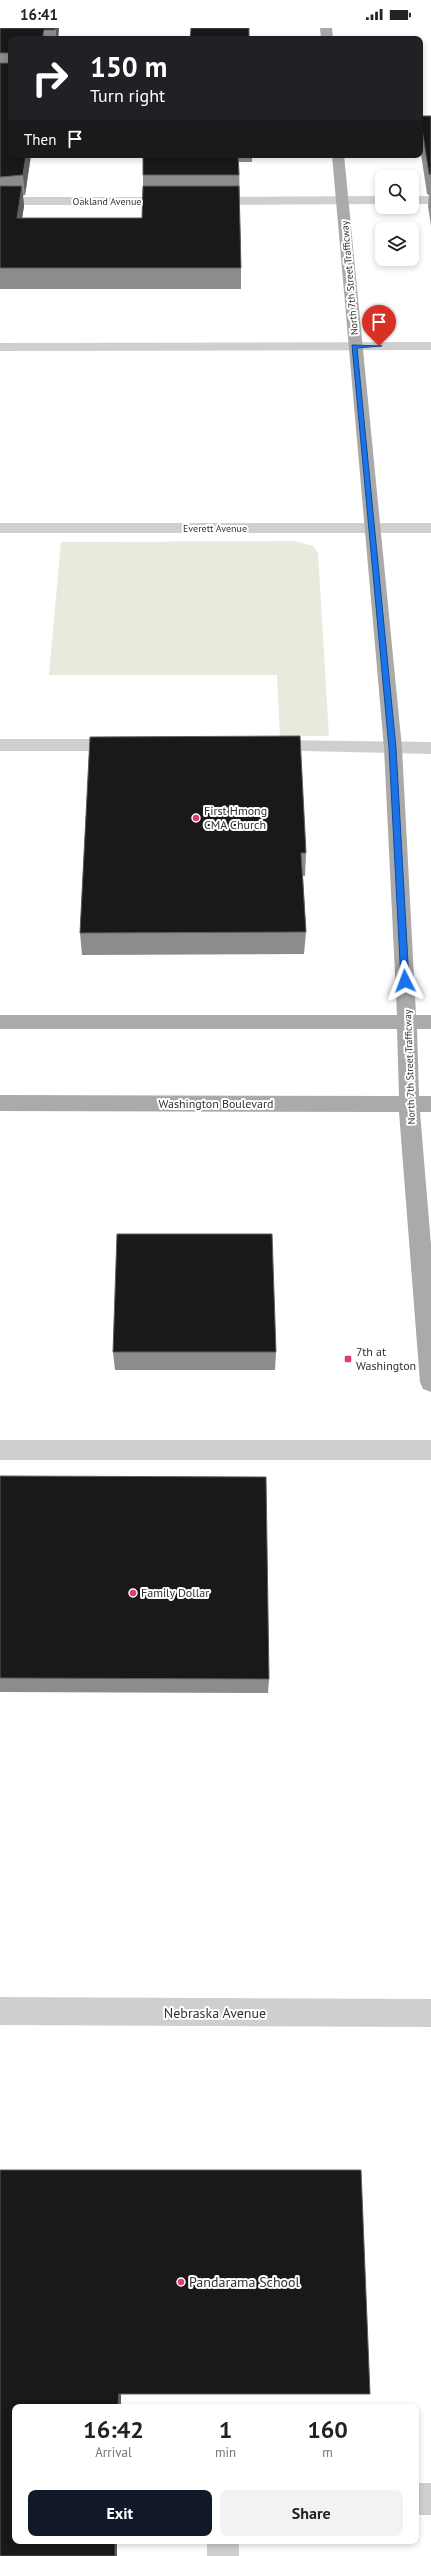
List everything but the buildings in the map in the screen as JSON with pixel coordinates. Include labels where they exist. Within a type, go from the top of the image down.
[{"type":"main road","name":"North 7th Street Trafficway","points":[[338,158],[354,346],[393,748],[407,1022],[409,1104],[431,1382]]},
{"type":"main road","points":[[0,1022],[431,1022]]},
{"type":"main road","name":"Washington Boulevard","points":[[0,1103],[431,1104]]},
{"type":"street","name":"Oakland Avenue","points":[[0,201],[375,200]]},
{"type":"street","points":[[419,200],[431,200]]},
{"type":"street","points":[[0,347],[431,346]]},
{"type":"street","name":"Everett Avenue","points":[[0,528],[431,528]]},
{"type":"street","points":[[0,745],[136,745]]},
{"type":"street","points":[[255,746],[431,748]]},
{"type":"street","points":[[0,1450],[431,1450]]},
{"type":"street","name":"Nebraska Avenue","points":[[0,2012],[431,2013]]},
{"type":"street","points":[[419,2499],[431,2499]]},
{"type":"street","points":[[223,2544],[223,2556]]},
{"type":"shaded area","points":[[295,541],[313,546],[318,553],[329,736],[280,736],[277,675],[49,675],[61,542]]},
{"type":"place","name":"First Hmong CMA Church","points":[[196,818]]},
{"type":"place","name":"7th at Washington","points":[[348,1359]]},
{"type":"place","name":"Family Dollar","points":[[133,1593]]},
{"type":"place","name":"Pandarama School","points":[[181,2282]]},
{"type":"route","points":[[379,346],[354,346],[393,748],[405,981]]}]
